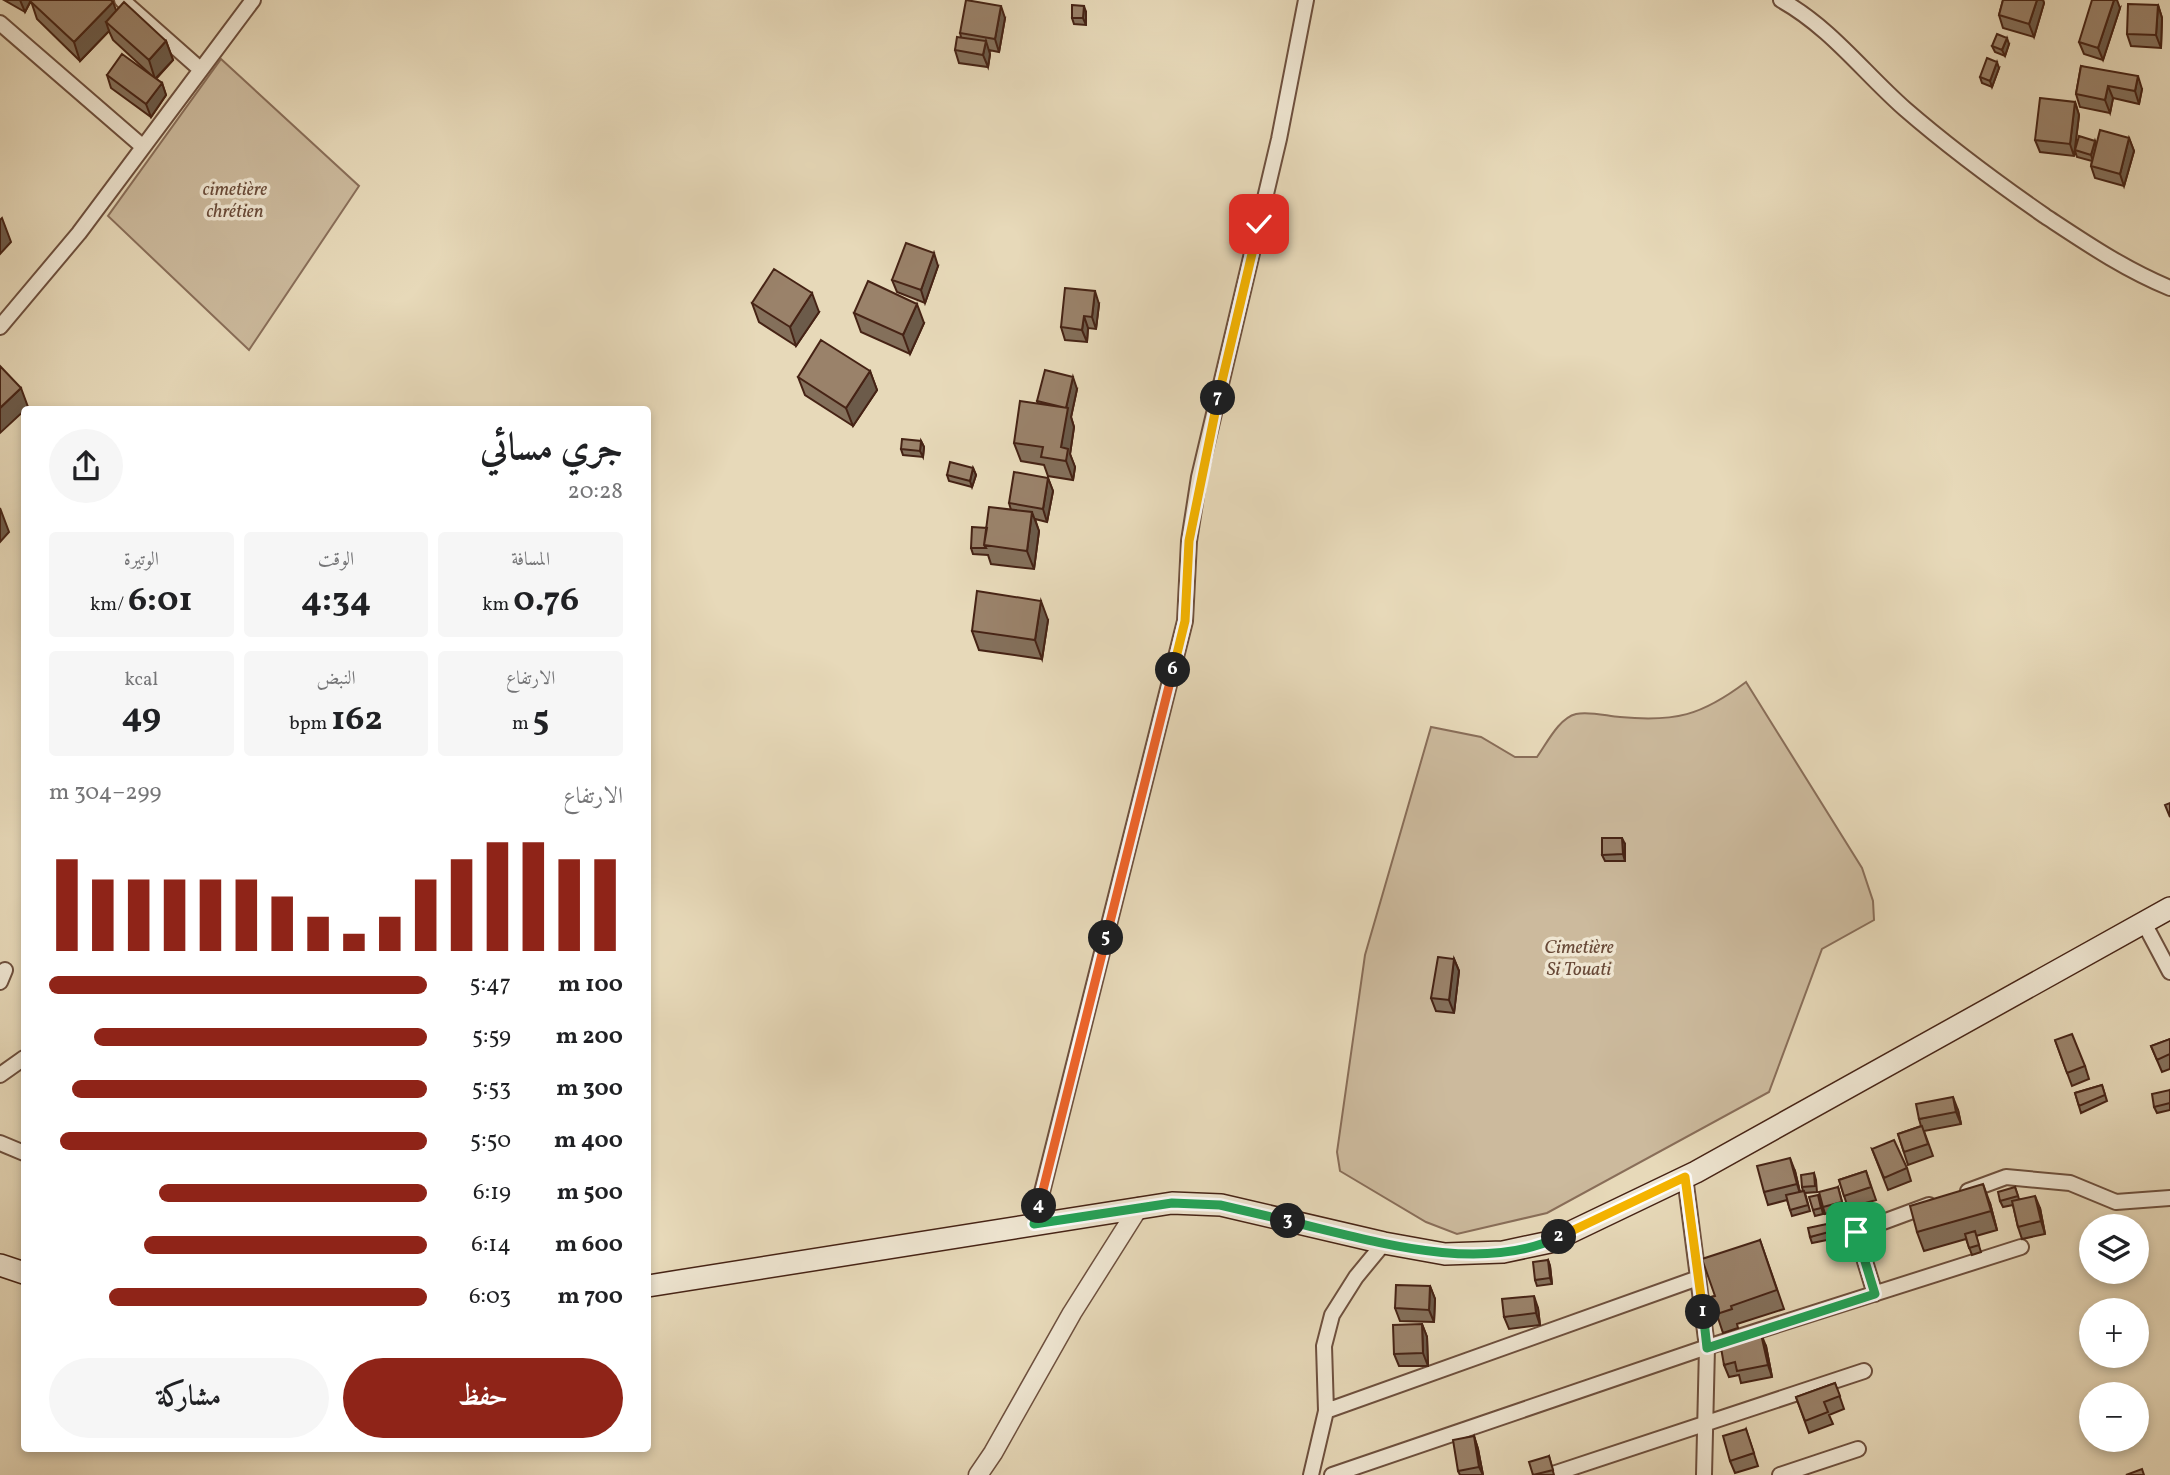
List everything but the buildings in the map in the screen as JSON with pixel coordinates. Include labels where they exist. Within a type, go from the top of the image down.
[{"type":"main road","points":[[651,1286],[1172,1203],[1220,1205],[1384,1243],[1445,1254],[1503,1252],[1550,1242],[1685,1177],[2170,908]]},
{"type":"main road","points":[[0,1265],[21,1272]]},
{"type":"street","points":[[122,0],[200,69]]},
{"type":"street","points":[[0,327],[79,233],[253,0]]},
{"type":"street","points":[[1034,1224],[1185,621],[1189,541],[1199,477],[1279,139],[1306,0]]},
{"type":"street","points":[[1781,0],[1807,15],[1842,45],[1903,107],[1972,166],[2120,267],[2170,288]]},
{"type":"street","points":[[0,23],[142,146]]},
{"type":"street","points":[[2144,922],[2170,972]]},
{"type":"street","points":[[0,1075],[21,1060]]},
{"type":"street","points":[[0,1143],[21,1152]]},
{"type":"street","points":[[1685,1177],[1707,1348],[1704,1475]]},
{"type":"street","points":[[1875,1294],[1856,1232],[2006,1177],[2070,1183],[2116,1202],[2170,1199]]},
{"type":"street","points":[[978,1475],[1072,1313],[1139,1207]]},
{"type":"street","points":[[1311,1475],[1325,1411],[1324,1346],[1332,1315],[1356,1277],[1384,1243]]},
{"type":"street","points":[[1332,1475],[1707,1348],[2021,1247]]},
{"type":"street","points":[[1325,1411],[1698,1278]]},
{"type":"street","points":[[1549,1475],[1864,1371]]},
{"type":"street","points":[[1780,1475],[1858,1449]]},
{"type":"green space","name":"cimetière chrétien","points":[[221,59],[359,186],[249,350],[108,216]]},
{"type":"green space","name":"Cimetière Si Touati","points":[[1746,682],[1862,868],[1873,901],[1874,920],[1822,949],[1769,1092],[1547,1213],[1457,1234],[1426,1222],[1340,1171],[1337,1152],[1365,955],[1431,727],[1481,737],[1515,757],[1537,757],[1549,738],[1570,716],[1592,713],[1639,718],[1672,717],[1715,703]]},
{"type":"route","points":[[1259,224],[1199,477],[1189,541],[1185,621],[1034,1224],[1172,1203],[1220,1205],[1384,1243],[1445,1254],[1503,1252],[1550,1242],[1685,1177],[1707,1348],[1875,1294],[1856,1232]]}]
